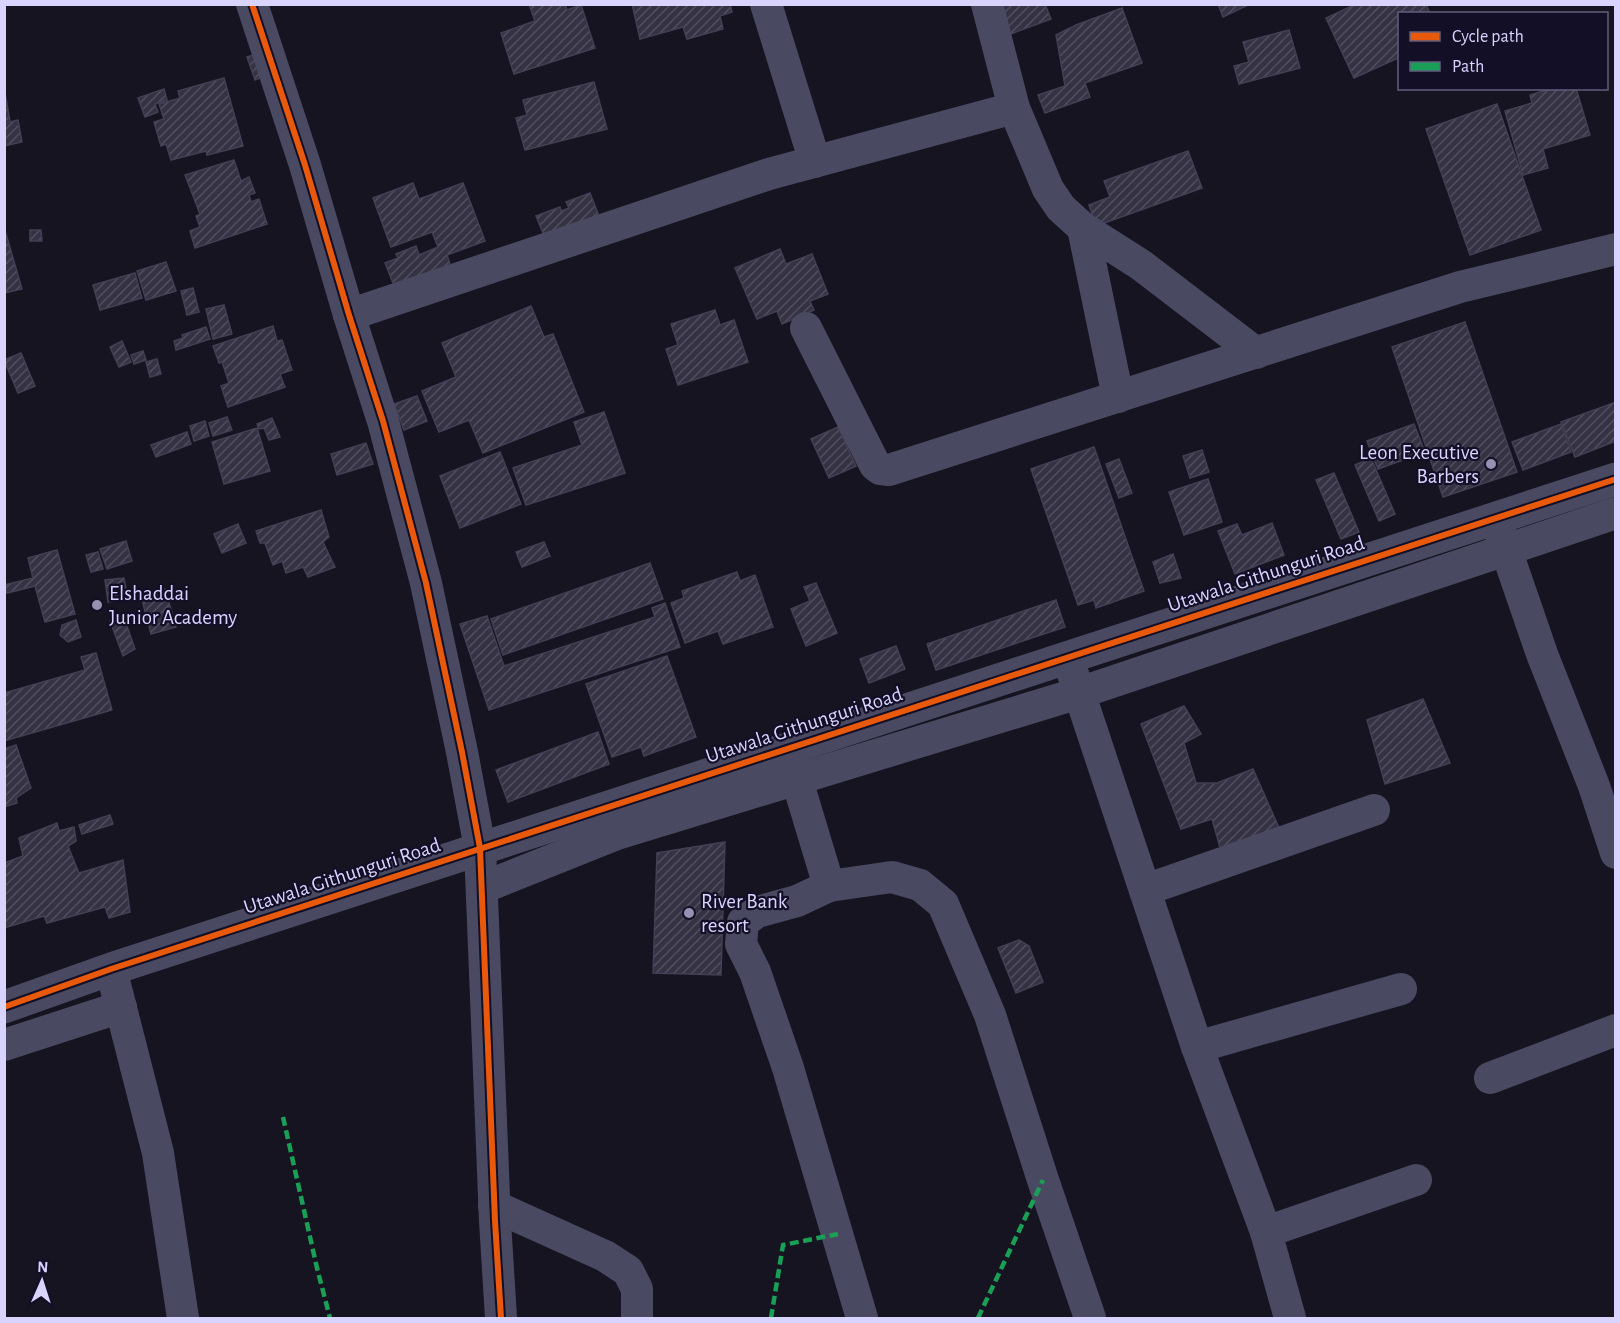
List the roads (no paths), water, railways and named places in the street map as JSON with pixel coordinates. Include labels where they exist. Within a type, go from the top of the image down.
[{"type":"street","points":[[252,4],[305,165],[382,420],[426,584],[462,752],[480,848],[501,1318]]},
{"type":"street","points":[[766,4],[814,162]]},
{"type":"street","points":[[987,4],[1014,108],[1048,189],[1061,208],[1083,228],[1141,266],[1256,353]]},
{"type":"street","points":[[349,315],[769,174],[1014,108]]},
{"type":"street","points":[[1083,228],[1119,397]]},
{"type":"street","points":[[806,327],[875,465],[880,469],[890,470],[1460,287],[1616,249]]},
{"type":"street","name":"Utawala Githunguri Road","points":[[4,1007],[111,969],[1616,478]]},
{"type":"street","points":[[482,888],[616,834],[1079,693],[1616,513]]},
{"type":"street","points":[[1495,517],[1542,654],[1605,782],[1616,853]]},
{"type":"street","points":[[1067,657],[1197,1047],[1266,1232],[1290,1318]]},
{"type":"street","points":[[797,780],[829,886]]},
{"type":"street","points":[[1145,890],[1374,810]]},
{"type":"street","points":[[862,1318],[788,1068],[755,972],[741,944],[743,922],[757,912],[797,901],[829,886],[891,877],[920,885],[943,904],[990,1015],[1090,1318]]},
{"type":"street","points":[[111,969],[158,1153],[183,1318]]},
{"type":"street","points":[[1197,1047],[1401,989]]},
{"type":"street","points":[[4,1045],[121,1007]]},
{"type":"street","points":[[1490,1078],[1616,1030]]},
{"type":"street","points":[[1266,1232],[1416,1180]]},
{"type":"street","points":[[495,1206],[605,1256],[628,1271],[637,1290],[638,1318]]},
{"type":"place","name":"Leon Executive Barbers","points":[[1491,464]]},
{"type":"place","name":"Elshaddai Junior Academy","points":[[97,605]]},
{"type":"place","name":"River Bank resort","points":[[689,913]]}]
